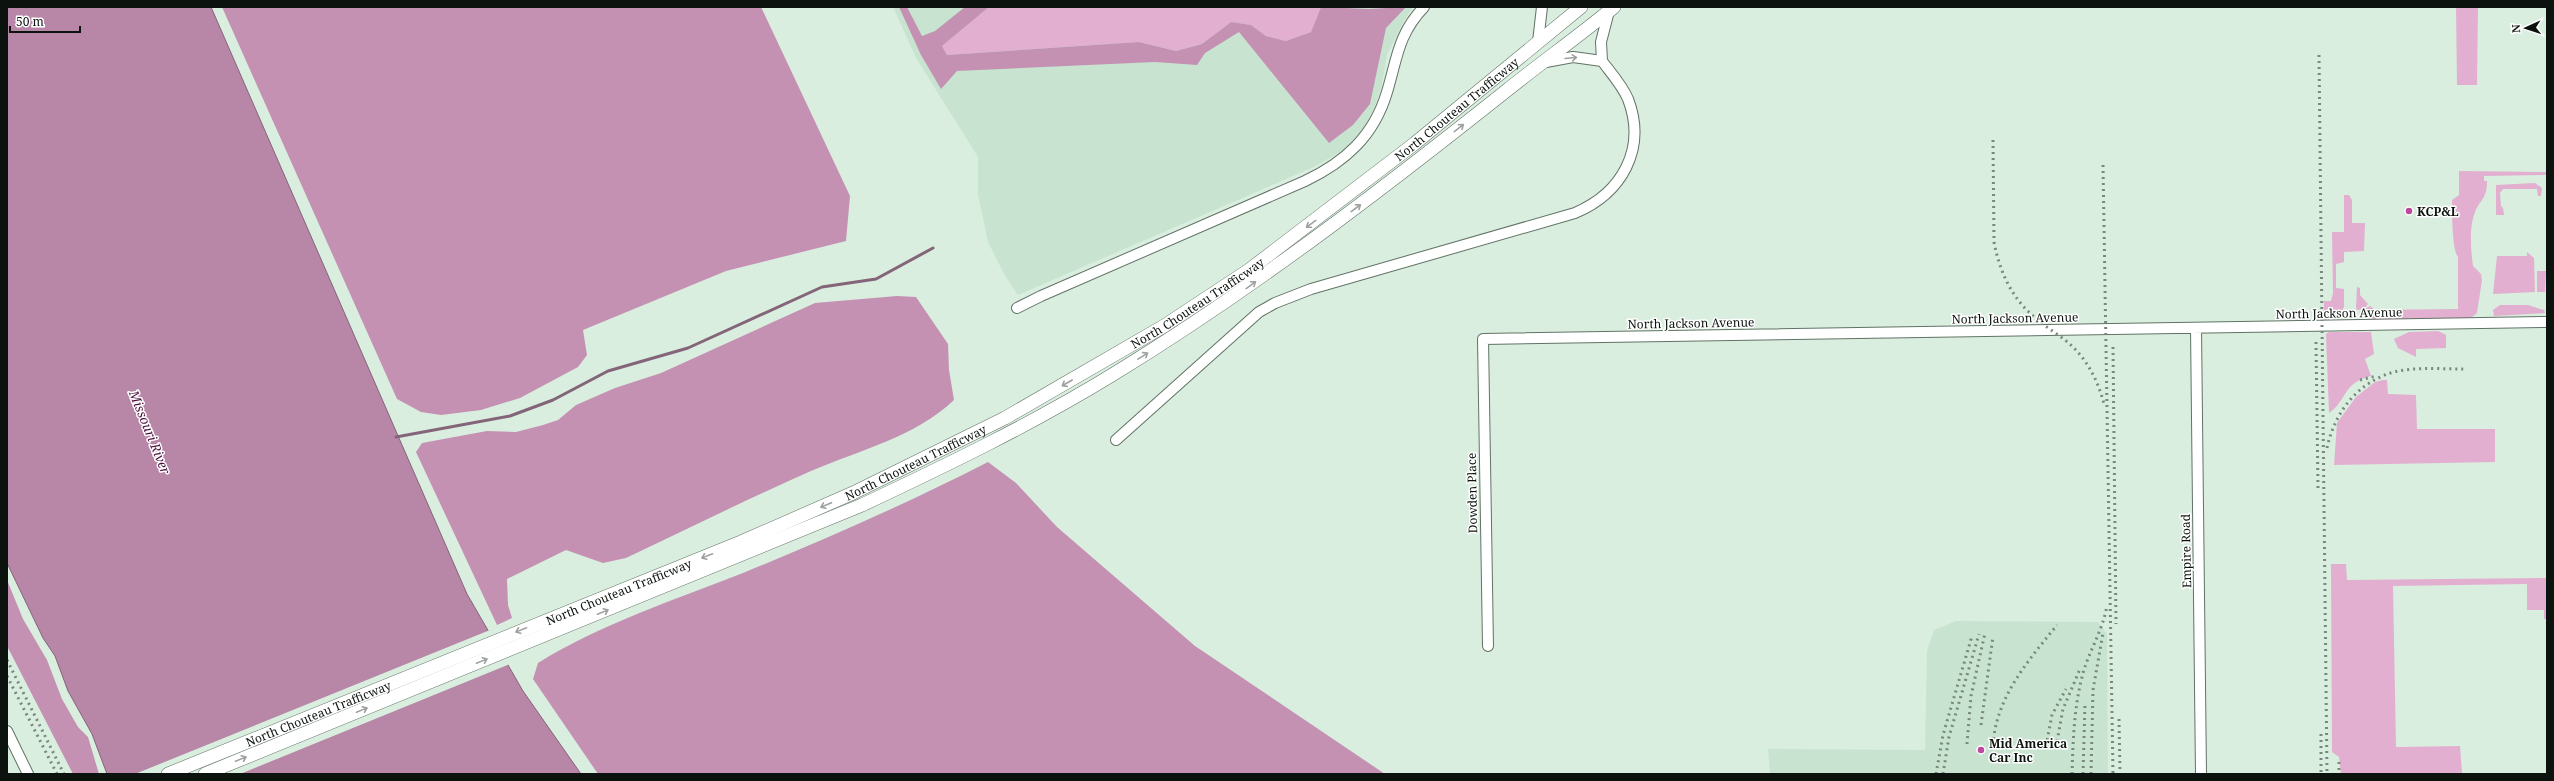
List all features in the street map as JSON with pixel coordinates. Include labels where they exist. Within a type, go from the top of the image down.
[{"type":"main road","name":"North Chouteau Trafficway","points":[[168,774],[741,542],[846,496],[1005,418],[1101,364],[1249,270],[1321,217],[1414,144],[1581,7]]},
{"type":"main road","name":"North Chouteau Trafficway","points":[[205,774],[862,505],[950,463],[1109,376],[1238,294],[1380,191],[1611,9]]},
{"type":"street","points":[[1017,308],[1040,296],[1305,181],[1343,159],[1364,139],[1378,116],[1387,91],[1398,47],[1410,23],[1424,7]]},
{"type":"street","points":[[1538,42],[1542,7]]},
{"type":"street","points":[[1116,440],[1259,312],[1275,303],[1311,289],[1576,213],[1593,205],[1606,195],[1628,166],[1634,135],[1633,116],[1621,86],[1602,61],[1601,42],[1611,9]]},
{"type":"street","name":"North Chouteau Trafficway","points":[[1541,63],[1573,57],[1602,61]]},
{"type":"street","name":"North Jackson Avenue","points":[[1483,339],[2547,322]]},
{"type":"street","name":"Empire Road","points":[[2196,328],[2201,774]]},
{"type":"street","name":"Dowden Place","points":[[1483,339],[1488,646]]},
{"type":"street","points":[[7,731],[28,774]]},
{"type":"shaded area","points":[[222,7],[761,7],[850,196],[846,241],[726,271],[583,330],[587,355],[578,367],[520,398],[481,410],[441,415],[421,412],[397,399]]},
{"type":"shaded area","points":[[893,7],[1413,7],[1404,21],[1387,55],[1381,89],[1375,107],[1362,131],[1345,149],[1314,167],[1018,295],[1004,274],[988,242],[978,195],[978,157],[916,58]]},
{"type":"shaded area","points":[[899,7],[907,7],[922,36],[935,31],[965,7],[989,7],[942,46],[947,55],[1139,42],[1176,51],[1202,44],[1231,22],[1251,25],[1266,36],[1286,41],[1311,32],[1321,7],[1369,9],[1406,7],[1386,28],[1370,104],[1353,125],[1329,143],[1239,32],[1205,53],[1197,65],[1155,62],[957,71],[941,89],[921,55]]},
{"type":"shaded area","points":[[989,7],[1321,7],[1311,32],[1286,41],[1266,36],[1251,25],[1231,22],[1202,44],[1176,51],[1139,42],[947,55],[942,46]]},
{"type":"shaded area","points":[[2456,7],[2478,7],[2477,85],[2457,85]]},
{"type":"shaded area","points":[[2459,171],[2547,172],[2547,175],[2484,176],[2484,181],[2487,181],[2487,188],[2474,215],[2471,234],[2473,266],[2481,274],[2482,280],[2477,313],[2471,318],[2411,319],[2410,317],[2408,320],[2370,320],[2359,312],[2370,306],[2375,310],[2458,309],[2458,257],[2453,239],[2452,200],[2459,195]]},
{"type":"shaded area","points":[[2535,183],[2542,188],[2541,196],[2538,196],[2537,189],[2503,189],[2500,193],[2501,206],[2503,208],[2504,215],[2496,215],[2496,185]]},
{"type":"shaded area","points":[[2344,195],[2349,195],[2352,200],[2352,223],[2365,223],[2364,251],[2344,252],[2344,262],[2336,264],[2336,288],[2344,289],[2344,307],[2339,315],[2326,321],[2324,318],[2324,301],[2331,301],[2333,293],[2332,232],[2344,232]]},
{"type":"shaded area","points":[[2527,252],[2534,258],[2535,292],[2493,294],[2497,256],[2527,256]]},
{"type":"shaded area","points":[[2537,271],[2546,271],[2545,292],[2537,292]]},
{"type":"shaded area","points":[[2357,287],[2360,288],[2360,295],[2368,304],[2364,309],[2357,310],[2356,308]]},
{"type":"shaded area","points":[[897,296],[916,297],[948,344],[949,370],[954,400],[939,413],[922,424],[886,442],[788,481],[626,558],[603,563],[566,550],[507,579],[508,605],[512,618],[497,625],[416,452],[422,443],[487,431],[516,432],[543,425],[558,420],[576,405],[615,388],[661,373],[815,303]]},
{"type":"shaded area","points":[[2500,305],[2528,305],[2544,310],[2545,313],[2494,316],[2493,310]]},
{"type":"shaded area","points":[[2438,331],[2446,335],[2446,348],[2416,349],[2416,357],[2398,348],[2394,339],[2409,332]]},
{"type":"shaded area","points":[[2329,332],[2371,332],[2374,354],[2365,359],[2371,376],[2354,383],[2335,408],[2329,413],[2326,334]]},
{"type":"shaded area","points":[[2387,380],[2388,394],[2416,395],[2417,429],[2495,429],[2495,462],[2334,465],[2337,423],[2356,397],[2375,382]]},
{"type":"shaded area","points":[[988,462],[1016,483],[1057,527],[1195,646],[1385,774],[598,774],[533,679],[538,663],[587,636],[836,534],[928,492]]},
{"type":"shaded area","points":[[2331,564],[2346,564],[2347,580],[2547,578],[2547,619],[2544,619],[2544,610],[2527,610],[2527,584],[2393,586],[2396,747],[2460,746],[2462,774],[2341,774],[2339,757],[2332,752]]},
{"type":"shaded area","points":[[7,580],[23,619],[47,660],[62,699],[78,727],[88,737],[99,774],[73,774],[7,646]]},
{"type":"shaded area","points":[[1956,621],[2098,622],[2107,634],[2108,774],[1770,774],[1768,749],[1925,750],[1927,651],[1934,630]]},
{"type":"water","name":"Missouri River","points":[[7,7],[211,7],[467,594],[523,691],[581,774],[107,774],[92,734],[68,691],[55,656],[43,638],[7,563]]},
{"type":"pier","points":[[490,630],[510,664],[240,774],[135,774]]},
{"type":"waterway","points":[[396,437],[510,416],[553,400],[608,371],[688,348],[822,287],[876,279],[933,248]]},
{"type":"railway","points":[[2319,55],[2327,774]]},
{"type":"railway","points":[[1993,140],[1994,242],[2002,272],[2011,290],[2024,307],[2036,319],[2069,343],[2084,360],[2096,381],[2104,404]]},
{"type":"railway","points":[[2103,165],[2113,774]]},
{"type":"railway","points":[[2316,342],[2318,488]]},
{"type":"railway","points":[[2113,347],[2116,624]]},
{"type":"railway","points":[[2327,448],[2336,422],[2351,399],[2361,390],[2384,375],[2406,370],[2466,369]]},
{"type":"railway","points":[[2360,380],[2376,376]]},
{"type":"railway","points":[[2072,774],[2074,725],[2079,689],[2088,659],[2102,624],[2107,605]]},
{"type":"railway","points":[[1993,745],[1995,728],[2007,695],[2015,680],[2057,625]]},
{"type":"railway","points":[[1967,744],[1971,696],[1985,633]]},
{"type":"railway","points":[[2091,774],[2093,690],[2103,633]]},
{"type":"railway","points":[[1943,774],[1949,737],[1979,634]]},
{"type":"railway","points":[[1936,774],[1943,735],[1972,636]]},
{"type":"railway","points":[[1981,725],[1993,636]]},
{"type":"railway","points":[[7,660],[64,774]]},
{"type":"railway","points":[[2056,747],[2063,709],[2080,669]]},
{"type":"railway","points":[[7,676],[57,774]]},
{"type":"railway","points":[[2046,746],[2052,715],[2066,689]]},
{"type":"railway","points":[[2083,774],[2085,703]]},
{"type":"railway","points":[[2119,719],[2120,774]]},
{"type":"railway","points":[[2321,734],[2321,774]]},
{"type":"railway","points":[[2339,762],[2339,774]]},
{"type":"place","name":"KCP&L","points":[[2409,211]]},
{"type":"place","name":"Mid America Car Inc","points":[[1981,750]]}]
